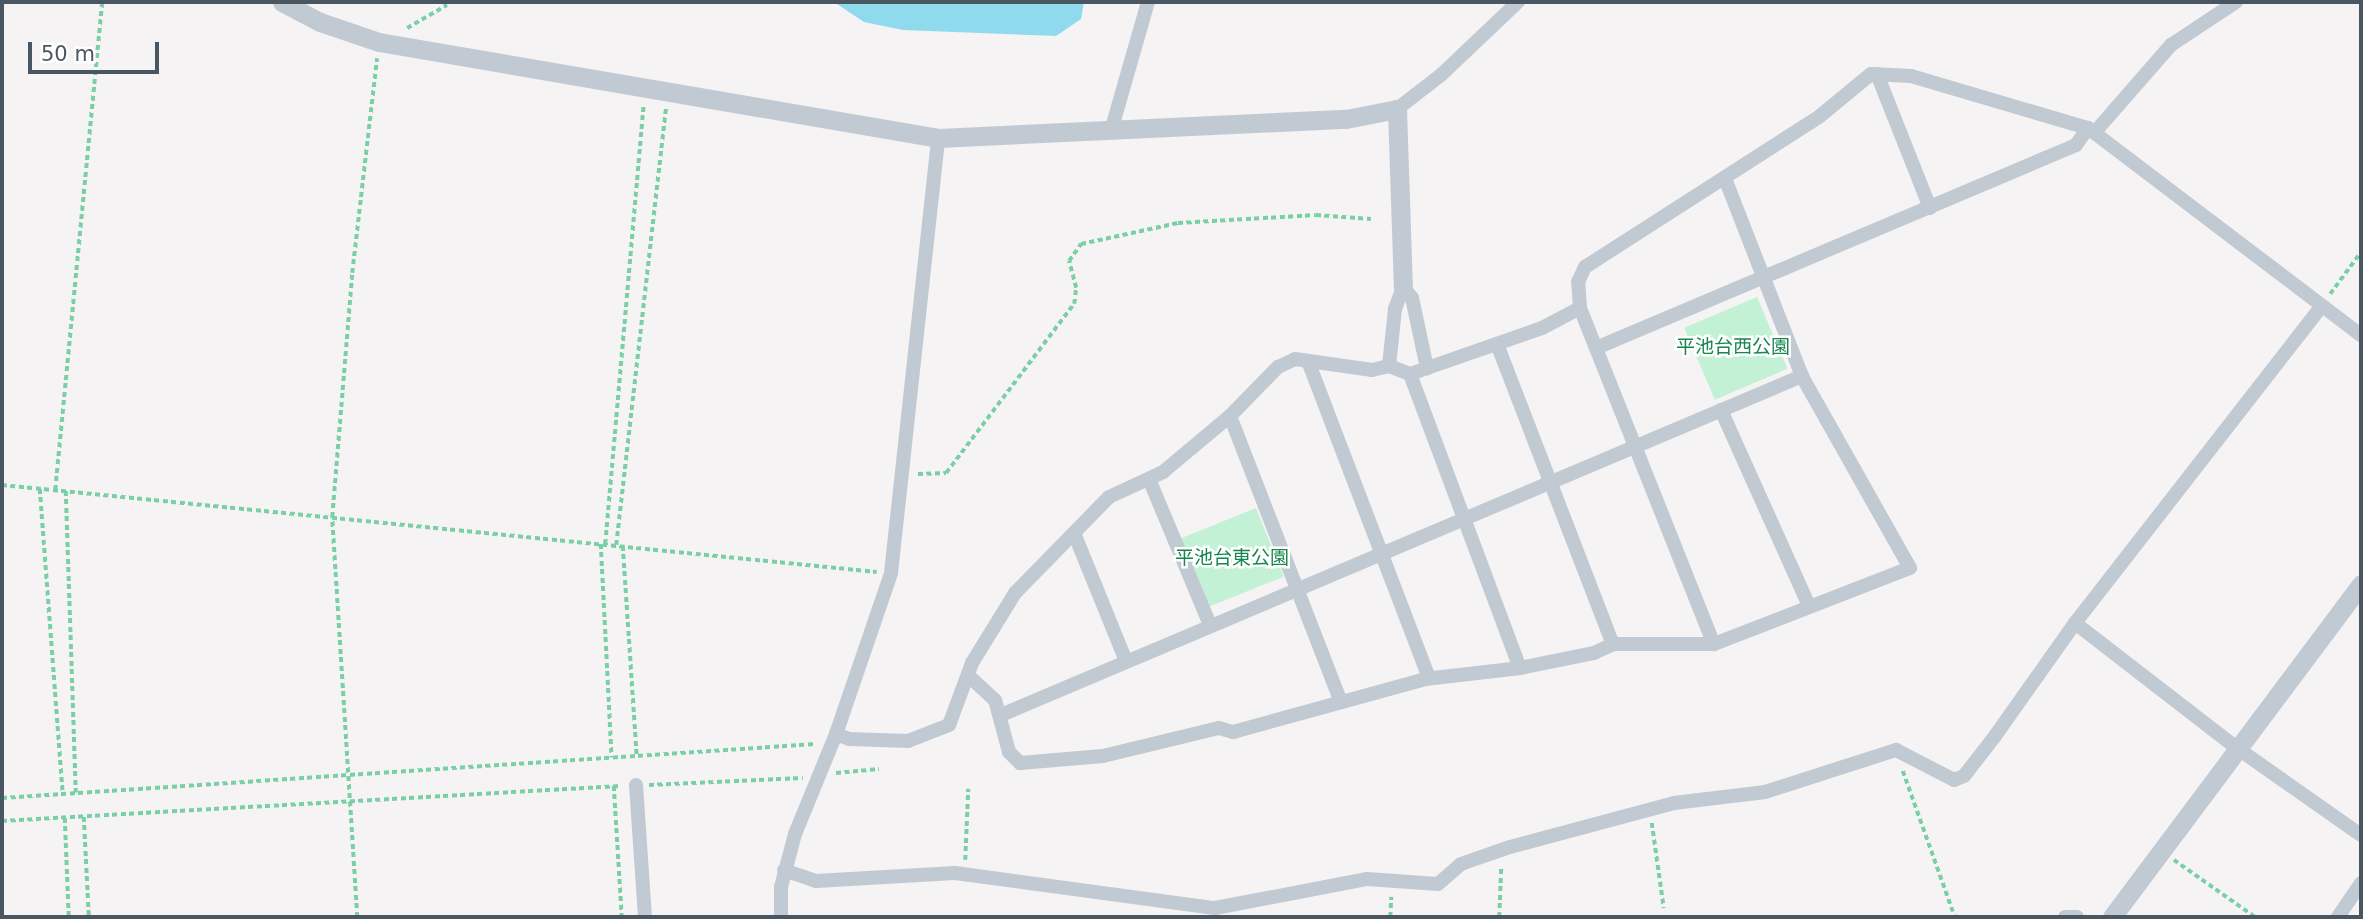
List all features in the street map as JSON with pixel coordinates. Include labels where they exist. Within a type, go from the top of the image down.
[{"type":"street","points":[[282,2],[320,22],[388,43],[939,138],[1346,119],[1397,109],[1441,75],[1518,2]]},
{"type":"street","points":[[1111,131],[1148,2]]},
{"type":"street","points":[[1596,348],[1766,279],[2076,145],[2171,44],[2236,2]]},
{"type":"street","points":[[1877,74],[1930,208]]},
{"type":"street","points":[[1714,644],[1580,308],[1578,282],[1585,267],[1703,189],[1725,179],[1877,74],[1911,76],[2091,130],[2361,335]]},
{"type":"street","points":[[1390,366],[1395,309],[1403,287],[1397,109]]},
{"type":"street","points":[[781,917],[784,870],[891,573],[939,138]]},
{"type":"street","points":[[970,677],[995,700],[1009,752],[1020,763],[1102,756],[1219,728],[1233,732],[1429,678],[1520,668],[1594,653],[1613,644],[1714,644],[1910,568],[1802,376],[1725,179]]},
{"type":"street","points":[[1403,287],[1412,298],[1427,369]]},
{"type":"street","points":[[784,870],[816,881],[917,872],[964,875],[1215,908],[1367,879],[1438,884],[1461,864],[1498,851],[1649,809],[1765,792],[1896,750],[1954,780],[1964,776],[2075,623],[2321,307]]},
{"type":"street","points":[[833,740],[908,741],[949,725],[970,677],[972,663],[1015,593],[1109,497],[1149,479],[1230,416],[1278,367],[1295,359],[1372,370],[1390,366],[1410,374],[1497,344],[1580,308]]},
{"type":"street","points":[[1497,344],[1613,644]]},
{"type":"street","points":[[1308,361],[1429,678]]},
{"type":"street","points":[[1410,374],[1520,668]]},
{"type":"street","points":[[1001,715],[1802,376]]},
{"type":"street","points":[[1721,410],[1809,606]]},
{"type":"street","points":[[1230,416],[1341,702]]},
{"type":"street","points":[[1149,479],[1210,625]]},
{"type":"street","points":[[1074,533],[1126,661]]},
{"type":"street","points":[[2112,917],[2158,849],[2361,584]]},
{"type":"street","points":[[2075,623],[2237,748],[2361,835]]},
{"type":"street","points":[[636,785],[645,917]]},
{"type":"street","points":[[2338,917],[2361,883]]},
{"type":"street","points":[[2065,917],[2077,917]]},
{"type":"path","points":[[55,490],[102,2]]},
{"type":"path","points":[[357,917],[331,517],[352,273],[388,43],[411,25],[447,5],[445,2]]},
{"type":"path","points":[[616,545],[668,90]]},
{"type":"path","points":[[612,758],[603,544],[643,107]]},
{"type":"path","points":[[902,475],[946,473],[1074,304],[1076,288],[1069,261],[1082,244],[1178,223],[1317,215],[1371,219]]},
{"type":"path","points":[[2321,307],[2361,252]]},
{"type":"path","points":[[2,485],[891,573]]},
{"type":"path","points":[[40,489],[62,794]]},
{"type":"path","points":[[66,491],[76,793]]},
{"type":"path","points":[[623,546],[637,756]]},
{"type":"path","points":[[2,798],[612,758],[833,740]]},
{"type":"path","points":[[1896,750],[1955,917]]},
{"type":"path","points":[[2,821],[820,773],[842,774],[879,769]]},
{"type":"path","points":[[614,786],[622,917]]},
{"type":"path","points":[[964,875],[968,789]]},
{"type":"path","points":[[1649,809],[1664,908]]},
{"type":"path","points":[[84,817],[89,917]]},
{"type":"path","points":[[65,818],[69,917]]},
{"type":"path","points":[[2158,849],[2255,917]]},
{"type":"path","points":[[1498,851],[1503,885],[1499,917]]},
{"type":"path","points":[[1390,917],[1392,881]]},
{"type":"green space","name":"平池台西公園","points":[[1757,297],[1787,369],[1715,400],[1684,328]]},
{"type":"green space","name":"平池台東公園","points":[[1256,508],[1284,577],[1208,607],[1180,539]]},
{"type":"water","points":[[834,2],[1084,2],[1081,19],[1056,36],[903,30],[864,22]]}]
